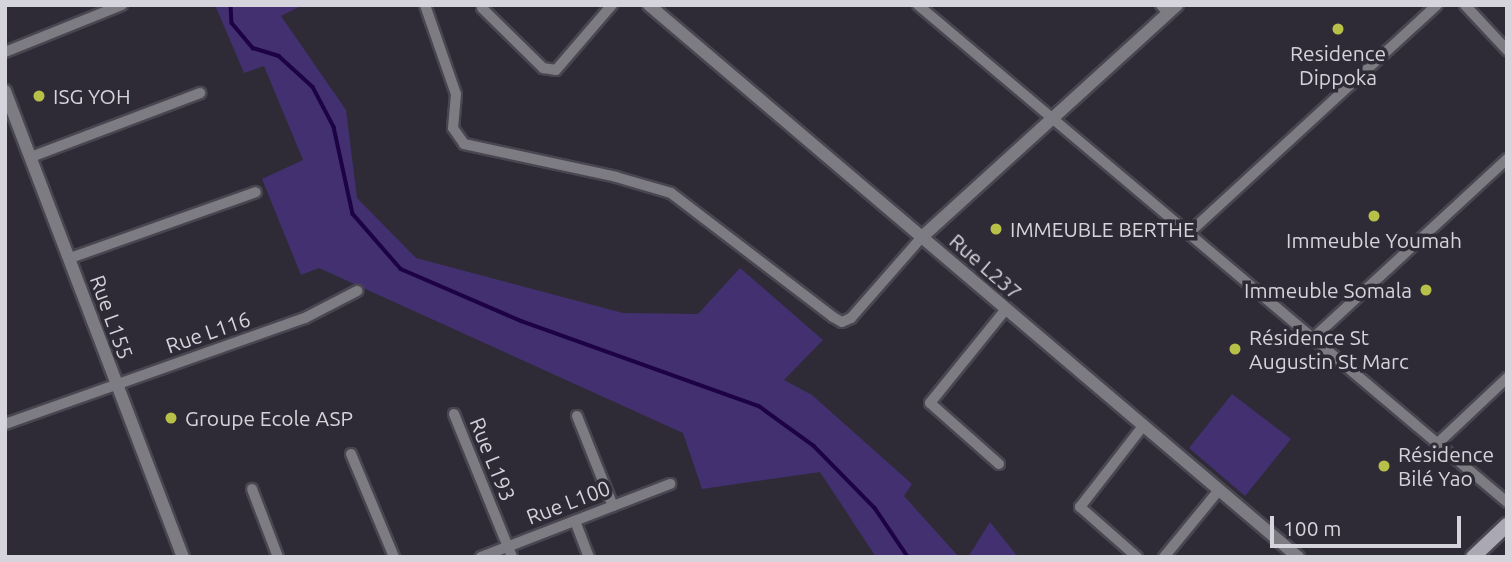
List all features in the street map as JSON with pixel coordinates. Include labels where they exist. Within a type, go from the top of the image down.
[{"type":"main road","points":[[1473,557],[1507,525]]},
{"type":"street","points":[[5,52],[122,5]]},
{"type":"street","points":[[425,5],[456,94],[453,128],[464,144],[616,177],[671,194],[833,317],[842,321],[851,318],[922,237],[1169,8]]},
{"type":"street","points":[[482,8],[543,68],[556,71],[612,5]]},
{"type":"street","name":"Rue L237","points":[[649,5],[1298,557]]},
{"type":"street","points":[[918,5],[1055,116],[1311,340],[1507,502]]},
{"type":"street","points":[[1190,232],[1437,5]]},
{"type":"street","points":[[1465,5],[1507,50]]},
{"type":"street","name":"Rue L155","points":[[5,91],[183,557]]},
{"type":"street","points":[[31,157],[200,93]]},
{"type":"street","points":[[1311,340],[1507,159]]},
{"type":"street","points":[[70,258],[256,192]]},
{"type":"street","name":"Rue L116","points":[[5,424],[305,318],[357,291]]},
{"type":"street","points":[[999,464],[930,403],[1006,309]]},
{"type":"street","points":[[1437,443],[1507,378]]},
{"type":"street","name":"Rue L193","points":[[454,414],[510,551]]},
{"type":"street","points":[[577,416],[612,506]]},
{"type":"street","points":[[1137,557],[1080,507],[1143,426]]},
{"type":"street","points":[[351,454],[394,557]]},
{"type":"street","name":"Rue L100","points":[[481,557],[510,551],[575,520],[670,484]]},
{"type":"street","points":[[252,489],[278,557]]},
{"type":"street","points":[[1164,557],[1219,490]]},
{"type":"street","points":[[575,520],[589,557]]},
{"type":"shaded area","points":[[215,5],[303,5],[281,16],[346,110],[357,198],[416,258],[623,313],[698,314],[740,268],[823,340],[784,380],[812,395],[912,484],[904,496],[959,557],[876,557],[820,472],[702,489],[683,433],[319,268],[301,275],[262,179],[303,160],[264,66],[244,73]]},
{"type":"shaded area","points":[[1232,394],[1291,439],[1245,496],[1189,448]]},
{"type":"shaded area","points":[[990,522],[1018,557],[968,557]]},
{"type":"waterway","points":[[231,5],[232,23],[253,48],[279,56],[313,87],[334,127],[353,214],[401,269],[521,321],[759,406],[814,446],[875,508],[908,557]]},
{"type":"place","name":"Residence Dippoka","points":[[1338,29]]},
{"type":"place","name":"ISG YOH","points":[[39,96]]},
{"type":"place","name":"Immeuble Youmah","points":[[1374,216]]},
{"type":"place","name":"IMMEUBLE BERTHE","points":[[996,229]]},
{"type":"place","name":"Immeuble Somala","points":[[1426,290]]},
{"type":"place","name":"Résidence St Augustin St Marc","points":[[1235,349]]},
{"type":"place","name":"Groupe Ecole ASP","points":[[171,418]]},
{"type":"place","name":"Résidence Bilé Yao","points":[[1384,466]]}]
